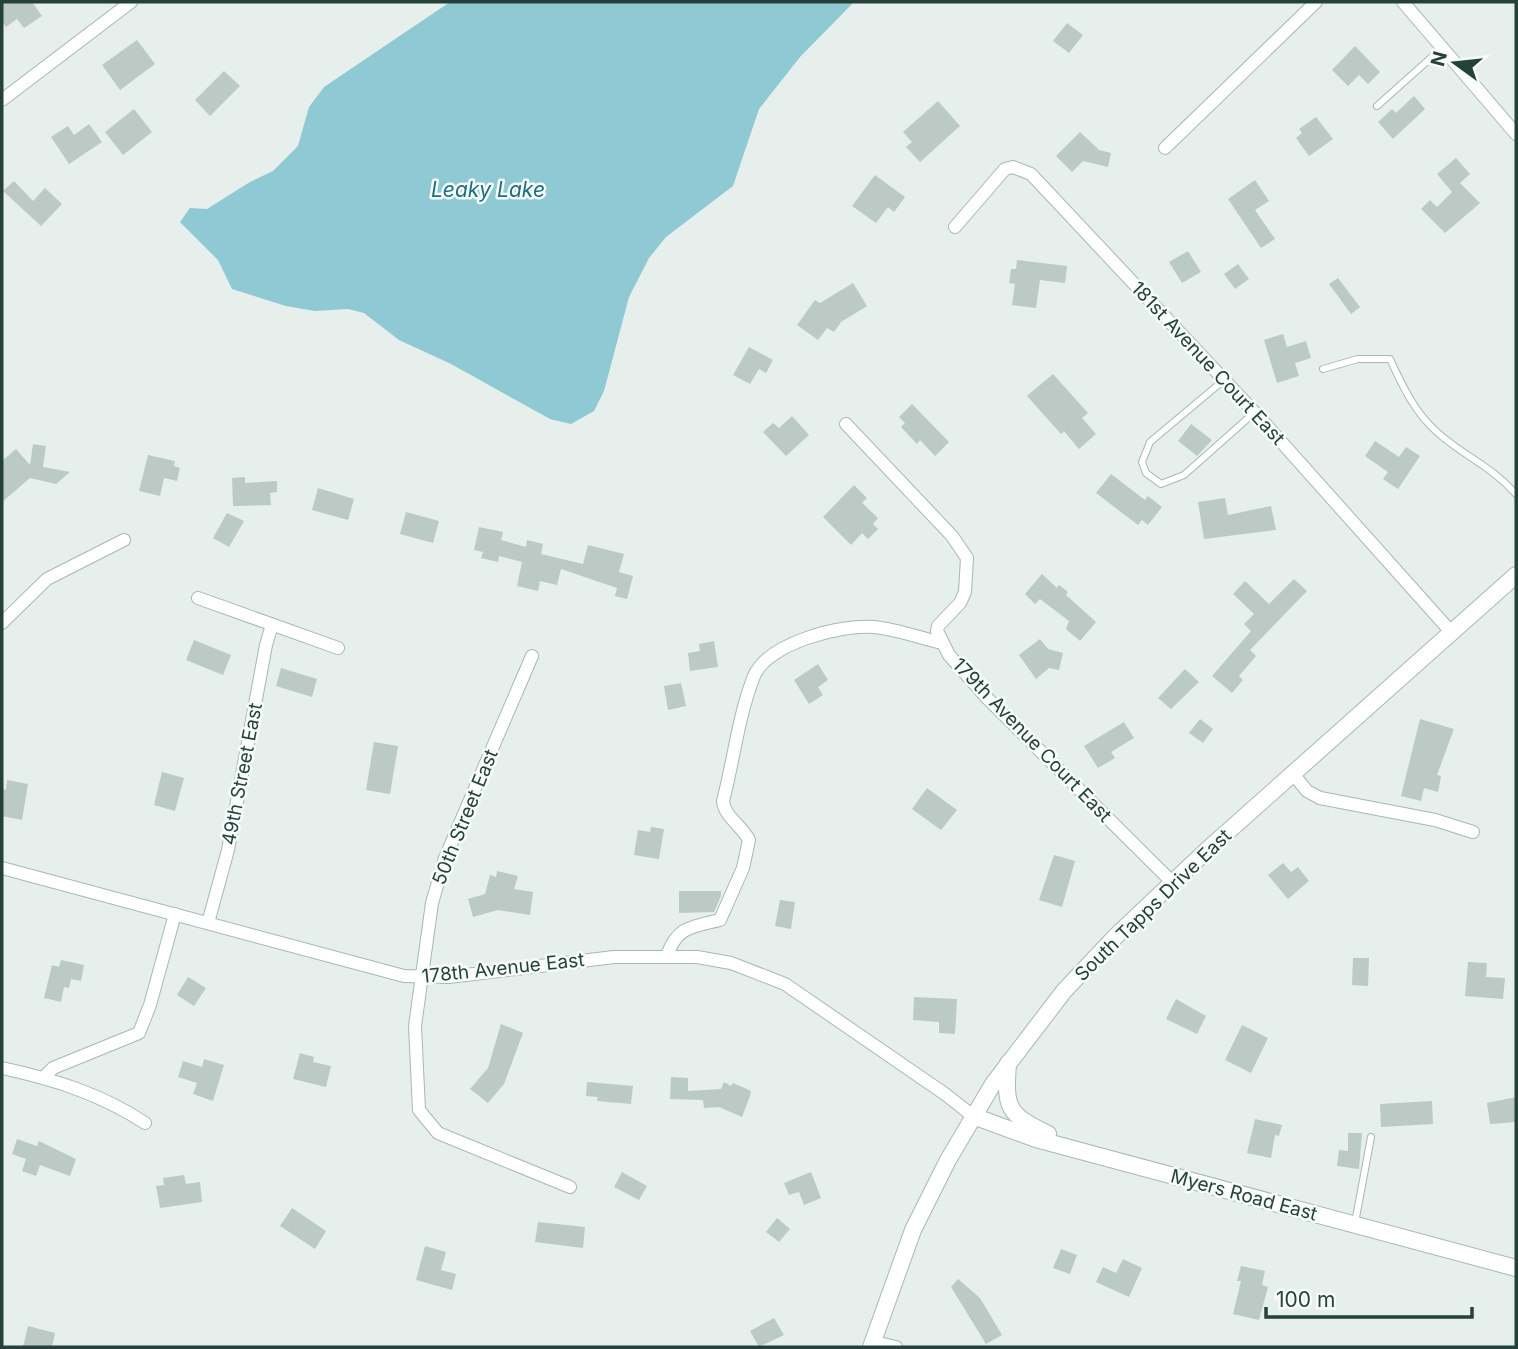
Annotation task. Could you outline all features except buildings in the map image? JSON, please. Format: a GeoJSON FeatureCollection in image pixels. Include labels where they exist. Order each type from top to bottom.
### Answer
{"type":"FeatureCollection","features":[{"type":"Feature","properties":{"kind":"street"},"geometry":{"type":"LineString","coordinates":[[2,100],[131,2]]}},
{"type":"Feature","properties":{"kind":"street"},"geometry":{"type":"LineString","coordinates":[[1165,148],[1316,2]]}},
{"type":"Feature","properties":{"kind":"street"},"geometry":{"type":"LineString","coordinates":[[1403,2],[1516,134]]}},
{"type":"Feature","properties":{"kind":"street","name":"181st Avenue Court East"},"geometry":{"type":"LineString","coordinates":[[955,227],[1005,170],[1013,167],[1031,174],[1255,412],[1452,633]]}},
{"type":"Feature","properties":{"kind":"street","name":"179th Avenue Court East"},"geometry":{"type":"LineString","coordinates":[[846,424],[952,536],[967,558],[965,592],[960,603],[938,626],[937,631],[942,643],[988,699],[1173,883]]}},
{"type":"Feature","properties":{"kind":"street"},"geometry":{"type":"LineString","coordinates":[[2,623],[39,585],[124,540]]}},
{"type":"Feature","properties":{"kind":"street","name":"South Tapps Drive East"},"geometry":{"type":"LineString","coordinates":[[872,1344],[913,1230],[972,1116],[1008,1063],[1090,962],[1173,883],[1516,575]]}},
{"type":"Feature","properties":{"kind":"street"},"geometry":{"type":"LineString","coordinates":[[198,598],[338,648]]}},
{"type":"Feature","properties":{"kind":"street","name":"49th Street East"},"geometry":{"type":"LineString","coordinates":[[208,923],[228,850],[272,625]]}},
{"type":"Feature","properties":{"kind":"street"},"geometry":{"type":"LineString","coordinates":[[667,956],[673,940],[683,930],[720,920],[730,903],[743,867],[749,839],[740,825],[724,811],[723,801],[740,718],[762,664],[787,647],[838,629],[874,627],[942,643]]}},
{"type":"Feature","properties":{"kind":"street","name":"50th Street East"},"geometry":{"type":"LineString","coordinates":[[532,656],[445,858],[432,903],[415,1026],[419,1110],[438,1133],[569,1186]]}},
{"type":"Feature","properties":{"kind":"street"},"geometry":{"type":"LineString","coordinates":[[1294,775],[1307,791],[1320,798],[1435,820],[1473,832]]}},
{"type":"Feature","properties":{"kind":"street","name":"178th Avenue East"},"geometry":{"type":"LineString","coordinates":[[2,868],[381,970],[423,978],[500,972],[614,957],[667,956],[731,963],[785,984],[945,1094],[972,1116]]}},
{"type":"Feature","properties":{"kind":"street"},"geometry":{"type":"LineString","coordinates":[[44,1077],[53,1068],[132,1036],[144,1027],[175,914]]}},
{"type":"Feature","properties":{"kind":"street"},"geometry":{"type":"LineString","coordinates":[[1008,1063],[1006,1098],[1016,1116],[1074,1150]]}},
{"type":"Feature","properties":{"kind":"street"},"geometry":{"type":"LineString","coordinates":[[2,1068],[44,1077],[112,1101],[145,1123]]}},
{"type":"Feature","properties":{"kind":"street","name":"Myers Road East"},"geometry":{"type":"LineString","coordinates":[[972,1116],[1074,1150],[1516,1268]]}},
{"type":"Feature","properties":{"kind":"street"},"geometry":{"type":"LineString","coordinates":[[872,1344],[896,1347]]}},
{"type":"Feature","properties":{"kind":"lane"},"geometry":{"type":"LineString","coordinates":[[1377,106],[1442,48]]}},
{"type":"Feature","properties":{"kind":"lane"},"geometry":{"type":"LineString","coordinates":[[1324,369],[1358,359],[1390,359],[1408,399],[1438,433],[1498,474],[1516,495]]}},
{"type":"Feature","properties":{"kind":"lane"},"geometry":{"type":"LineString","coordinates":[[1224,380],[1150,442],[1142,461],[1151,479],[1161,484],[1184,475],[1255,412]]}},
{"type":"Feature","properties":{"kind":"lane"},"geometry":{"type":"LineString","coordinates":[[1355,1225],[1370,1137]]}},
{"type":"Feature","properties":{"kind":"water","name":"Leaky Lake"},"geometry":{"type":"Polygon","coordinates":[[[450,2],[854,2],[800,57],[759,109],[733,186],[666,237],[649,258],[629,297],[604,391],[594,411],[571,424],[550,419],[451,364],[399,340],[364,313],[348,309],[315,311],[286,306],[232,289],[218,260],[180,222],[190,208],[207,209],[273,171],[298,146],[309,107],[324,87],[450,2]]]}}]}
